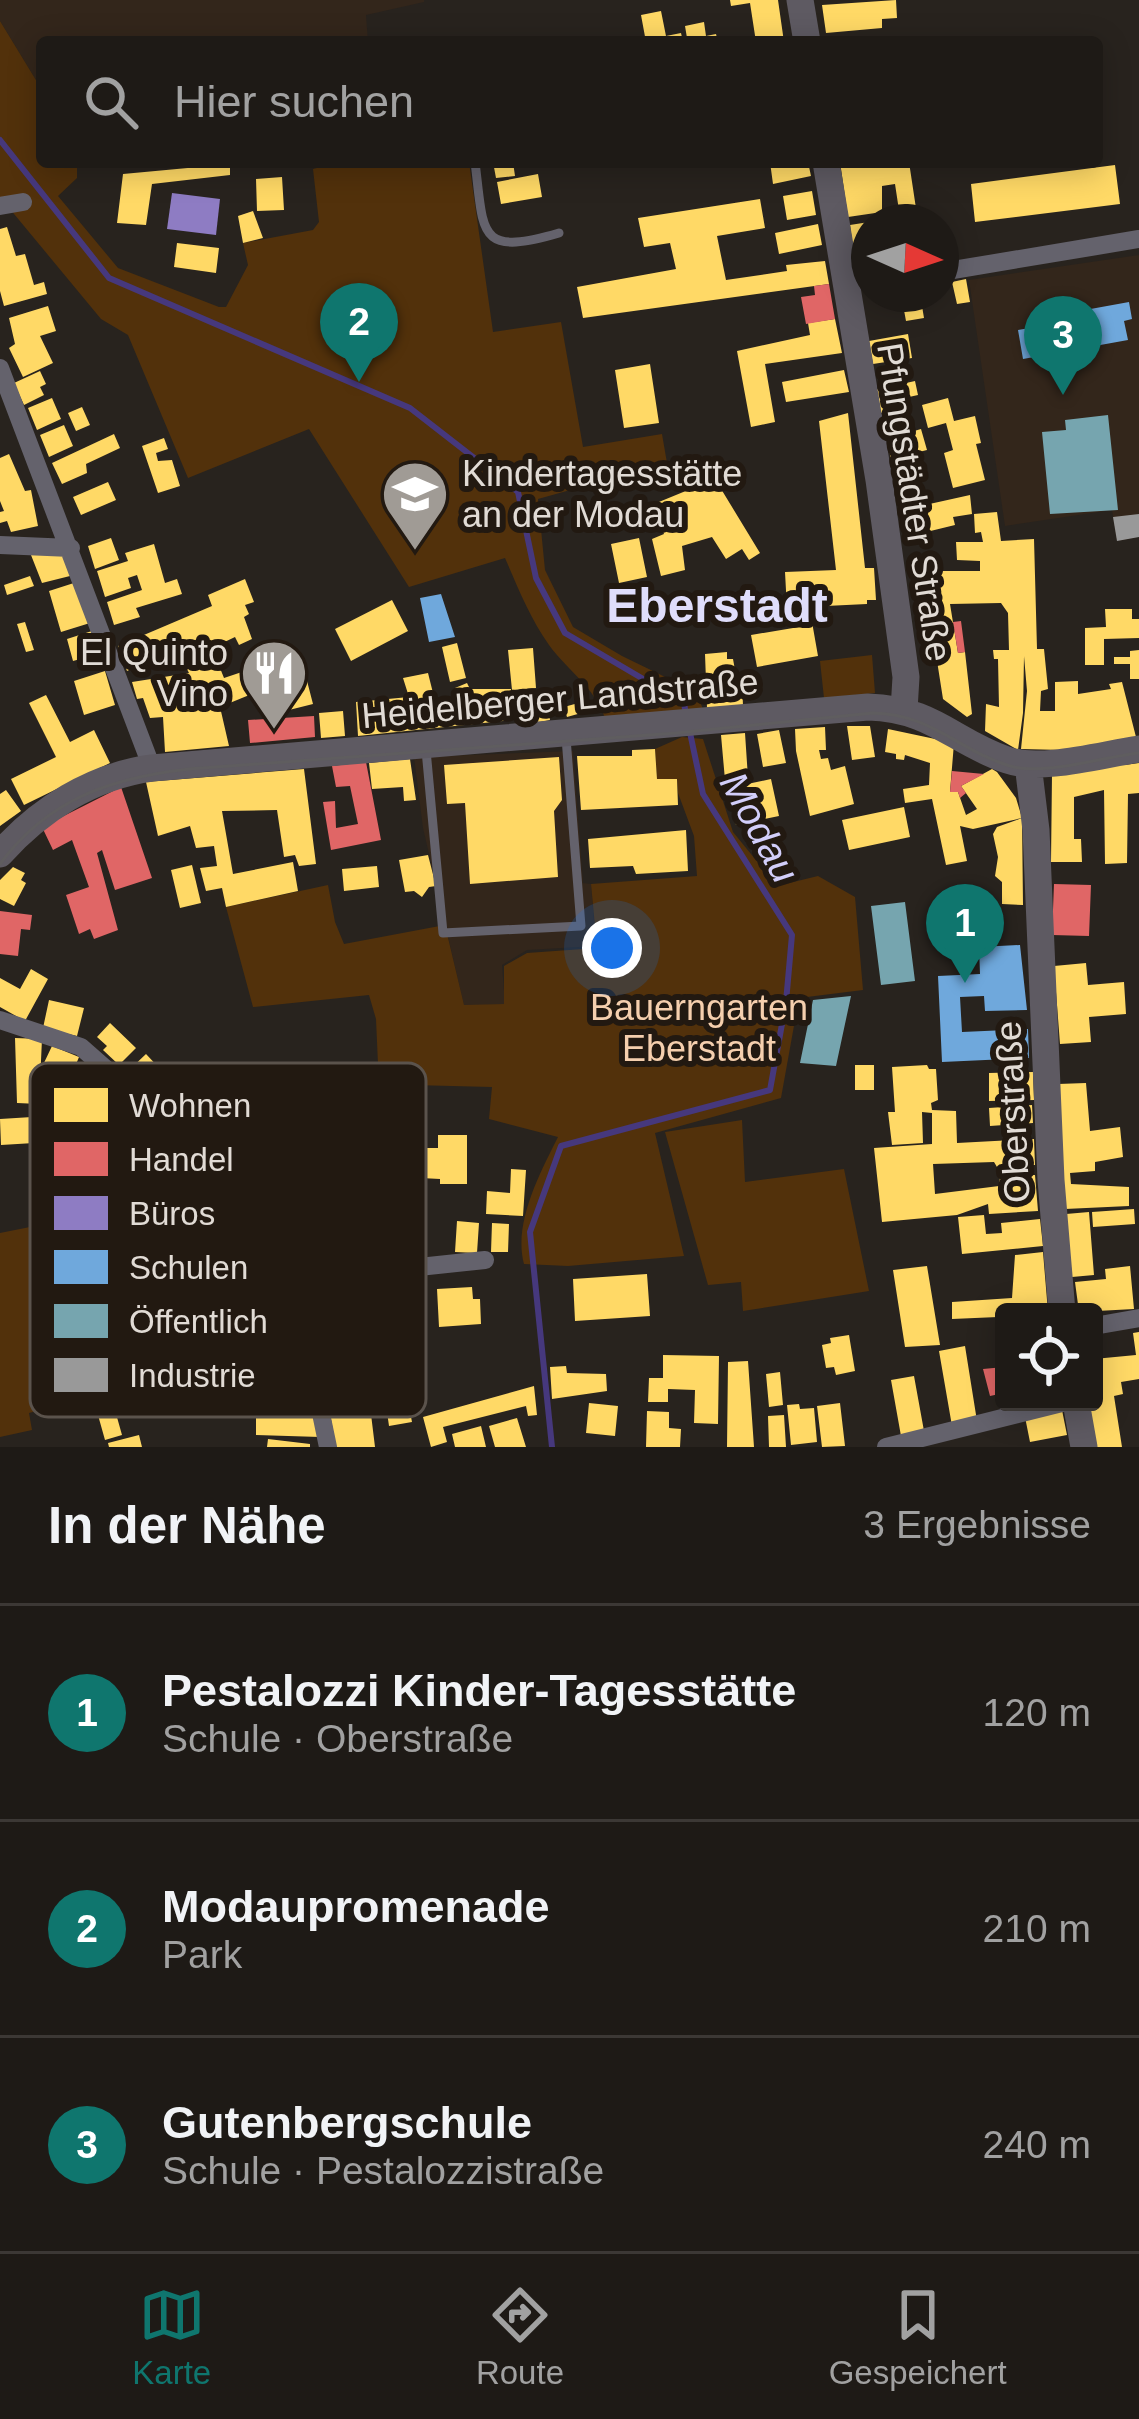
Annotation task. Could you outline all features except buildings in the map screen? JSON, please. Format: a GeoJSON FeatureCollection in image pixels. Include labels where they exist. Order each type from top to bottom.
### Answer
{"type":"FeatureCollection","features":[{"type":"Feature","properties":{"kind":"street"},"geometry":{"type":"LineString","coordinates":[[800,0],[805,36]]}},
{"type":"Feature","properties":{"kind":"street","name":"Pfungstädter Straße"},"geometry":{"type":"LineString","coordinates":[[828,168],[851,258]]}},
{"type":"Feature","properties":{"kind":"street"},"geometry":{"type":"LineString","coordinates":[[0,206],[22,202]]}},
{"type":"Feature","properties":{"kind":"street"},"geometry":{"type":"LineString","coordinates":[[959,269],[1139,239]]}},
{"type":"Feature","properties":{"kind":"street","name":"Pfungstädter Straße"},"geometry":{"type":"LineString","coordinates":[[861,312],[906,677],[904,710]]}},
{"type":"Feature","properties":{"kind":"street"},"geometry":{"type":"LineString","coordinates":[[0,368],[152,768]]}},
{"type":"Feature","properties":{"kind":"street"},"geometry":{"type":"LineString","coordinates":[[0,545],[71,548]]}},
{"type":"Feature","properties":{"kind":"street","name":"Heidelberger Landstraße"},"geometry":{"type":"LineString","coordinates":[[0,854],[43,811],[132,770],[152,768],[868,707],[928,717],[1007,760],[1028,764]]}},
{"type":"Feature","properties":{"kind":"street"},"geometry":{"type":"LineString","coordinates":[[1028,764],[1139,748]]}},
{"type":"Feature","properties":{"kind":"street","name":"Oberstraße"},"geometry":{"type":"LineString","coordinates":[[1028,764],[1036,830],[1051,1180],[1061,1303]]}},
{"type":"Feature","properties":{"kind":"street"},"geometry":{"type":"LineString","coordinates":[[0,1020],[81,1047],[99,1063]]}},
{"type":"Feature","properties":{"kind":"street"},"geometry":{"type":"LineString","coordinates":[[426,1266],[485,1260]]}},
{"type":"Feature","properties":{"kind":"street"},"geometry":{"type":"LineString","coordinates":[[1103,1324],[1139,1318]]}},
{"type":"Feature","properties":{"kind":"street"},"geometry":{"type":"LineString","coordinates":[[886,1447],[1030,1411]]}},
{"type":"Feature","properties":{"kind":"street"},"geometry":{"type":"LineString","coordinates":[[1078,1411],[1084,1447]]}},
{"type":"Feature","properties":{"kind":"street"},"geometry":{"type":"LineString","coordinates":[[322,1417],[328,1447]]}},
{"type":"Feature","properties":{"kind":"lane"},"geometry":{"type":"LineString","coordinates":[[476,168],[484,225],[491,238],[506,244],[559,233]]}},
{"type":"Feature","properties":{"kind":"lane"},"geometry":{"type":"LineString","coordinates":[[425,745],[442,933],[581,926],[565,734]]}},
{"type":"Feature","properties":{"kind":"shaded area"},"geometry":{"type":"Polygon","coordinates":[[[0,0],[424,0],[366,15],[368,36],[36,36],[36,80],[0,21],[0,0]]]}},
{"type":"Feature","properties":{"kind":"shaded area"},"geometry":{"type":"Polygon","coordinates":[[[1139,255],[1139,537],[1117,541],[1112,510],[1005,526],[969,280],[1139,255]]]}},
{"type":"Feature","properties":{"kind":"shaded area"},"geometry":{"type":"Polygon","coordinates":[[[573,751],[583,883],[591,884],[596,946],[527,950],[502,965],[505,1004],[464,1006],[423,828],[414,757],[573,751]]]}},
{"type":"Feature","properties":{"kind":"green space"},"geometry":{"type":"Polygon","coordinates":[[[0,21],[36,80],[36,168],[77,168],[77,178],[58,196],[118,268],[219,307],[226,307],[248,265],[243,243],[313,230],[319,222],[313,169],[470,168],[493,332],[561,322],[583,447],[662,434],[667,463],[538,499],[545,570],[573,627],[696,692],[703,709],[606,722],[590,691],[542,635],[505,558],[409,587],[309,429],[188,478],[128,335],[101,319],[0,197],[0,21]]]}},
{"type":"Feature","properties":{"kind":"green space"},"geometry":{"type":"Polygon","coordinates":[[[872,655],[875,693],[824,698],[820,661],[872,655]]]}},
{"type":"Feature","properties":{"kind":"green space","name":"Bauerngarten Eberstadt"},"geometry":{"type":"Polygon","coordinates":[[[682,737],[703,739],[733,832],[777,886],[818,876],[855,897],[863,990],[799,998],[781,1098],[655,1133],[684,1256],[568,1266],[524,1264],[525,1215],[558,1137],[489,1119],[492,1087],[426,1085],[426,1063],[378,1063],[376,1019],[369,995],[253,1007],[226,907],[328,885],[344,944],[445,925],[464,1005],[504,1004],[504,966],[527,953],[597,948],[591,884],[697,876],[694,836],[677,779],[657,779],[655,749],[682,737]]]}},
{"type":"Feature","properties":{"kind":"green space"},"geometry":{"type":"Polygon","coordinates":[[[742,1120],[745,1182],[844,1169],[869,1291],[743,1311],[741,1282],[708,1285],[665,1132],[742,1120]]]}},
{"type":"Feature","properties":{"kind":"green space"},"geometry":{"type":"Polygon","coordinates":[[[30,1227],[32,1430],[0,1437],[0,1233],[30,1227]]]}},
{"type":"Feature","properties":{"kind":"waterway","name":"Modau"},"geometry":{"type":"LineString","coordinates":[[0,140],[109,278],[410,408],[518,492],[536,578],[565,633],[684,703],[686,715]]}},
{"type":"Feature","properties":{"kind":"waterway","name":"Modau"},"geometry":{"type":"LineString","coordinates":[[552,1447],[530,1232],[561,1146],[770,1090],[792,935],[703,794],[689,728]]}},
{"type":"Feature","properties":{"kind":"tram line"},"geometry":{"type":"LineString","coordinates":[[0,864],[39,823],[83,796],[133,778],[189,769],[676,733],[873,713],[929,726],[1010,766],[1056,767],[1139,753]]}},
{"type":"Feature","properties":{"kind":"place","name":"Modaupromenade"},"geometry":{"type":"Point","coordinates":[359,382]}},
{"type":"Feature","properties":{"kind":"place","name":"Gutenbergschule"},"geometry":{"type":"Point","coordinates":[1063,395]}},
{"type":"Feature","properties":{"kind":"place","name":"Kindertagesstätte an der Modau"},"geometry":{"type":"Point","coordinates":[415,553]}},
{"type":"Feature","properties":{"kind":"place","name":"El Quinto Vino"},"geometry":{"type":"Point","coordinates":[274,732]}},
{"type":"Feature","properties":{"kind":"place","name":"Pestalozzi Kinder-Tagesstätte"},"geometry":{"type":"Point","coordinates":[965,983]}},
{"type":"Feature","properties":{"kind":"district","name":"Eberstadt"},"geometry":{"type":"Point","coordinates":[717,605]}}]}
